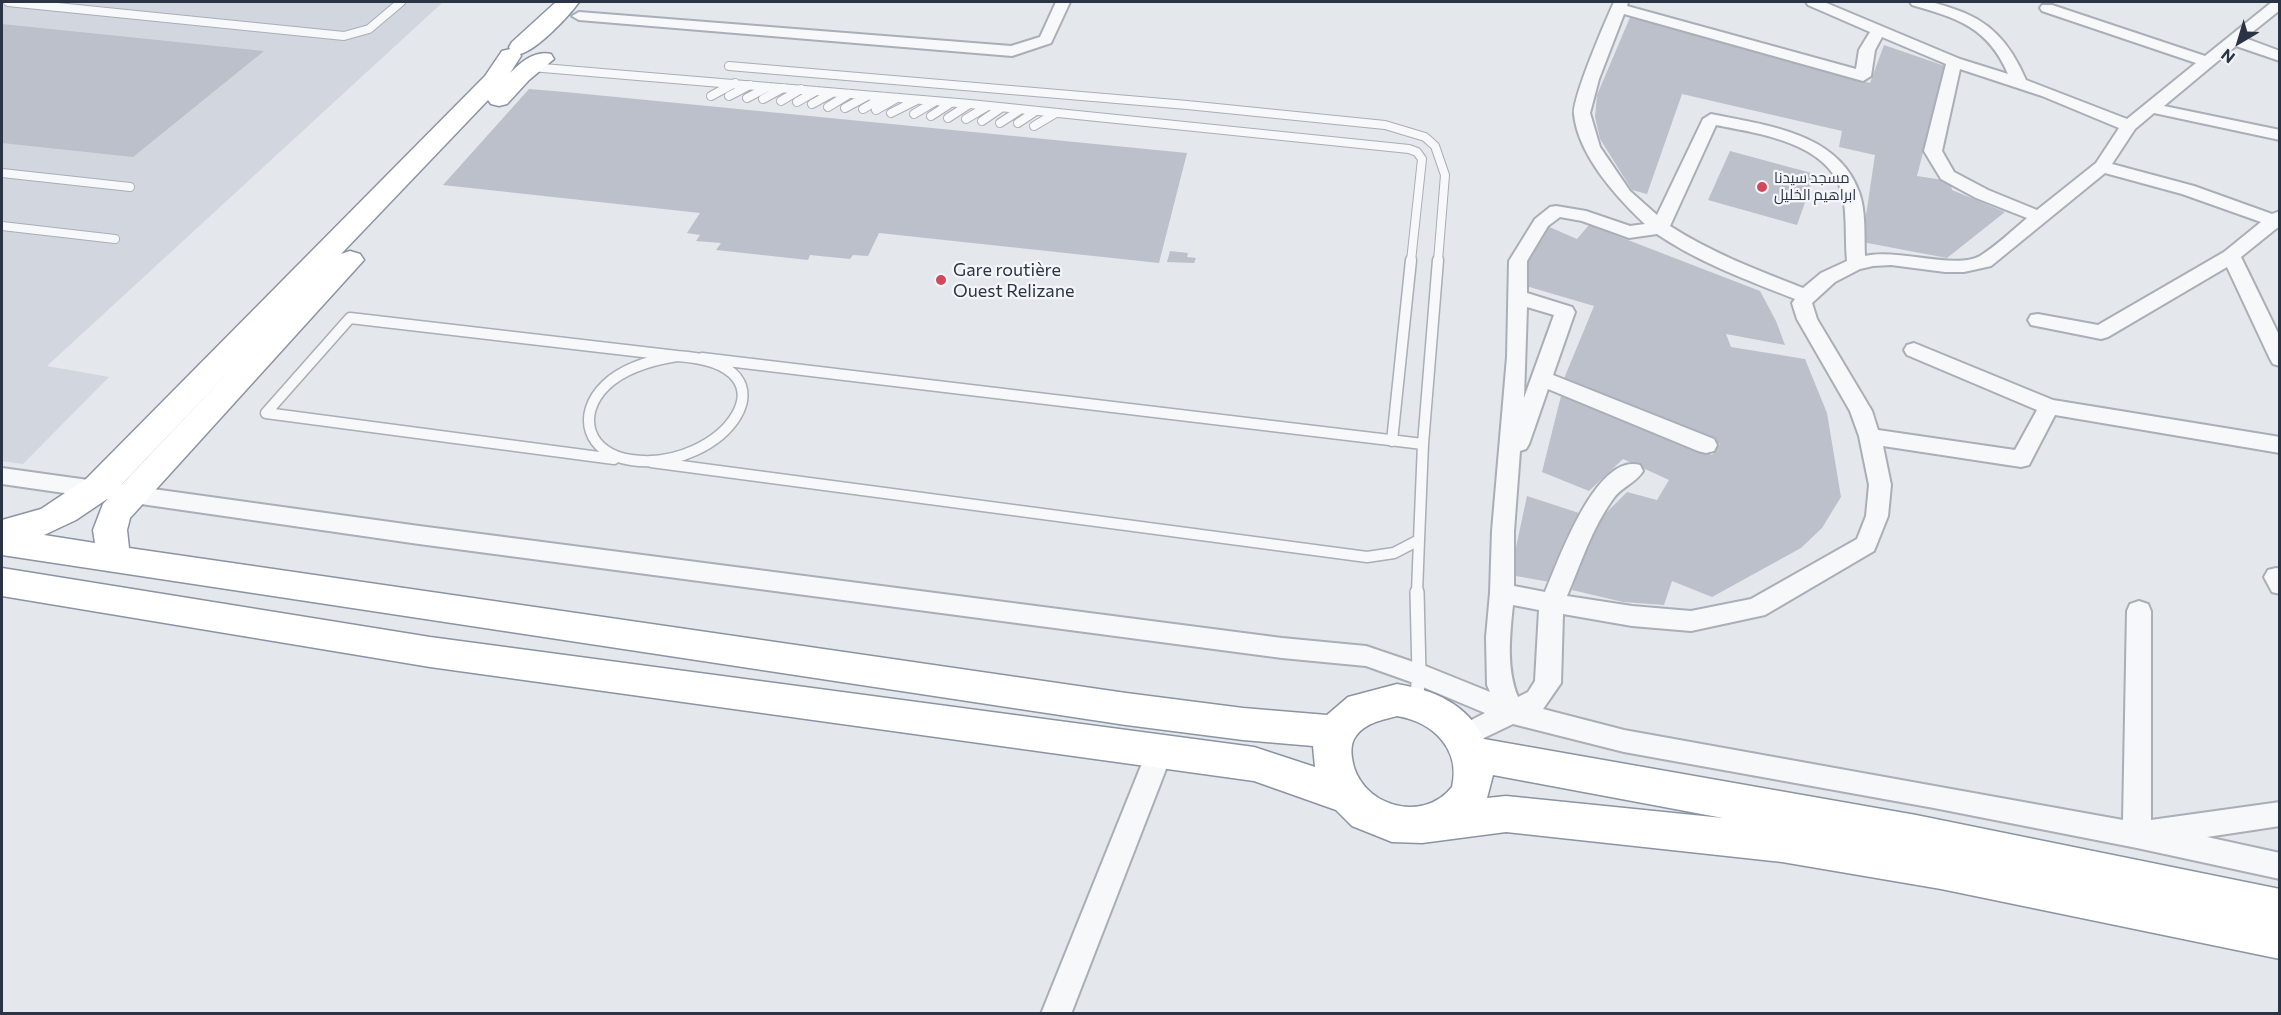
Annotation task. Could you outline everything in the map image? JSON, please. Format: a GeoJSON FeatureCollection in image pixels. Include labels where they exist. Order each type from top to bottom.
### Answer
{"type":"FeatureCollection","features":[{"type":"Feature","properties":{"kind":"highway"},"geometry":{"type":"LineString","coordinates":[[2,534],[41,524],[81,502],[98,488],[485,89],[531,56],[580,6]]}},
{"type":"Feature","properties":{"kind":"highway"},"geometry":{"type":"LineString","coordinates":[[114,558],[110,530],[115,513],[511,86],[531,56],[580,6]]}},
{"type":"Feature","properties":{"kind":"highway"},"geometry":{"type":"LineString","coordinates":[[2,542],[1126,709],[1242,724],[1336,732]]}},
{"type":"Feature","properties":{"kind":"highway"},"geometry":{"type":"LineString","coordinates":[[2,582],[430,652],[1254,764],[1347,796]]}},
{"type":"Feature","properties":{"kind":"highway"},"geometry":{"type":"LineString","coordinates":[[1437,822],[1456,811],[1469,795],[1475,775],[1468,745],[1451,722],[1435,711],[1418,689],[1397,700],[1378,702],[1360,708],[1346,718],[1336,732],[1332,747],[1332,764],[1337,780],[1347,796],[1366,812],[1389,822],[1413,826],[1506,814],[1782,843],[1941,870],[2280,938]]}},
{"type":"Feature","properties":{"kind":"highway"},"geometry":{"type":"LineString","coordinates":[[1468,745],[1557,771],[1916,834],[2280,909]]}},
{"type":"Feature","properties":{"kind":"street"},"geometry":{"type":"LineString","coordinates":[[580,6],[1012,51],[1046,40],[1063,2]]}},
{"type":"Feature","properties":{"kind":"street"},"geometry":{"type":"LineString","coordinates":[[1813,2],[1954,62],[2019,82],[2129,126]]}},
{"type":"Feature","properties":{"kind":"street"},"geometry":{"type":"LineString","coordinates":[[1917,2],[1971,18]]}},
{"type":"Feature","properties":{"kind":"street"},"geometry":{"type":"LineString","coordinates":[[1942,2],[1971,18],[1995,37],[2010,57],[2019,82]]}},
{"type":"Feature","properties":{"kind":"street"},"geometry":{"type":"LineString","coordinates":[[1502,593],[1632,616],[1691,621],[1756,608],[1866,545],[1877,516],[1880,485],[1870,436],[1861,411],[1807,319],[1802,303],[1805,296],[1825,279],[1856,262],[1877,258],[1895,258],[1950,266],[1970,266],[1984,262],[2102,167],[2129,126],[2235,40],[2275,3]]}},
{"type":"Feature","properties":{"kind":"street"},"geometry":{"type":"LineString","coordinates":[[1805,296],[1726,265],[1689,247],[1660,228],[1624,195],[1593,147],[1582,113],[1591,79],[1620,5],[1863,76],[1866,50],[1878,30]]}},
{"type":"Feature","properties":{"kind":"street"},"geometry":{"type":"LineString","coordinates":[[2047,8],[2208,62]]}},
{"type":"Feature","properties":{"kind":"street"},"geometry":{"type":"LineString","coordinates":[[2235,40],[2280,56]]}},
{"type":"Feature","properties":{"kind":"street"},"geometry":{"type":"LineString","coordinates":[[1954,62],[1933,151],[1947,175],[1982,194],[2039,216]]}},
{"type":"Feature","properties":{"kind":"street"},"geometry":{"type":"LineString","coordinates":[[2152,108],[2280,135]]}},
{"type":"Feature","properties":{"kind":"street"},"geometry":{"type":"LineString","coordinates":[[1660,228],[1711,119],[1777,134],[1816,149],[1833,162],[1844,176],[1851,193],[1856,262]]}},
{"type":"Feature","properties":{"kind":"street"},"geometry":{"type":"LineString","coordinates":[[2102,167],[2188,190],[2277,220]]}},
{"type":"Feature","properties":{"kind":"street"},"geometry":{"type":"LineString","coordinates":[[1511,712],[1500,685],[1498,637],[1502,593],[1503,531],[1517,357],[1518,261],[1541,223],[1556,211],[1586,216],[1629,232],[1660,228]]}},
{"type":"Feature","properties":{"kind":"street"},"geometry":{"type":"LineString","coordinates":[[2038,320],[2102,332],[2231,256],[2277,220]]}},
{"type":"Feature","properties":{"kind":"street"},"geometry":{"type":"LineString","coordinates":[[2231,256],[2280,359]]}},
{"type":"Feature","properties":{"kind":"street"},"geometry":{"type":"LineString","coordinates":[[1507,474],[1565,312],[1518,297]]}},
{"type":"Feature","properties":{"kind":"street"},"geometry":{"type":"LineString","coordinates":[[1914,350],[2049,407],[2280,445]]}},
{"type":"Feature","properties":{"kind":"street"},"geometry":{"type":"LineString","coordinates":[[1541,378],[1706,445]]}},
{"type":"Feature","properties":{"kind":"street"},"geometry":{"type":"LineString","coordinates":[[1870,436],[2021,459],[2049,407]]}},
{"type":"Feature","properties":{"kind":"street"},"geometry":{"type":"LineString","coordinates":[[1468,745],[1511,712],[1537,700],[1548,683],[1552,603],[1590,514],[1610,486],[1632,471]]}},
{"type":"Feature","properties":{"kind":"street"},"geometry":{"type":"LineString","coordinates":[[2,476],[430,536],[1270,647],[1366,656],[1418,689],[1624,741],[1934,796],[2137,835],[2280,866]]}},
{"type":"Feature","properties":{"kind":"street"},"geometry":{"type":"LineString","coordinates":[[2137,835],[2139,611]]}},
{"type":"Feature","properties":{"kind":"street"},"geometry":{"type":"LineString","coordinates":[[1056,1014],[1160,751]]}},
{"type":"Feature","properties":{"kind":"street"},"geometry":{"type":"LineString","coordinates":[[2137,835],[2280,814]]}},
{"type":"Feature","properties":{"kind":"lane"},"geometry":{"type":"LineString","coordinates":[[8,2],[344,36],[359,35],[370,29],[401,2]]}},
{"type":"Feature","properties":{"kind":"lane"},"geometry":{"type":"LineString","coordinates":[[531,56],[751,85],[1056,113],[1409,149],[1417,152],[1422,159],[1392,441]]}},
{"type":"Feature","properties":{"kind":"lane"},"geometry":{"type":"LineString","coordinates":[[729,66],[1186,105],[1385,125],[1425,137],[1435,146],[1445,175],[1423,444],[1416,607],[1418,689]]}},
{"type":"Feature","properties":{"kind":"lane"},"geometry":{"type":"LineString","coordinates":[[711,96],[735,83]]}},
{"type":"Feature","properties":{"kind":"lane"},"geometry":{"type":"LineString","coordinates":[[729,96],[751,85]]}},
{"type":"Feature","properties":{"kind":"lane"},"geometry":{"type":"LineString","coordinates":[[747,98],[768,86]]}},
{"type":"Feature","properties":{"kind":"lane"},"geometry":{"type":"LineString","coordinates":[[763,99],[783,88]]}},
{"type":"Feature","properties":{"kind":"lane"},"geometry":{"type":"LineString","coordinates":[[781,100],[801,89]]}},
{"type":"Feature","properties":{"kind":"lane"},"geometry":{"type":"LineString","coordinates":[[797,102],[816,91]]}},
{"type":"Feature","properties":{"kind":"lane"},"geometry":{"type":"LineString","coordinates":[[812,104],[832,93]]}},
{"type":"Feature","properties":{"kind":"lane"},"geometry":{"type":"LineString","coordinates":[[828,107],[849,94]]}},
{"type":"Feature","properties":{"kind":"lane"},"geometry":{"type":"LineString","coordinates":[[844,108],[867,96]]}},
{"type":"Feature","properties":{"kind":"lane"},"geometry":{"type":"LineString","coordinates":[[863,108],[884,97]]}},
{"type":"Feature","properties":{"kind":"lane"},"geometry":{"type":"LineString","coordinates":[[876,110],[897,98]]}},
{"type":"Feature","properties":{"kind":"lane"},"geometry":{"type":"LineString","coordinates":[[891,114],[917,100]]}},
{"type":"Feature","properties":{"kind":"lane"},"geometry":{"type":"LineString","coordinates":[[914,114],[935,102]]}},
{"type":"Feature","properties":{"kind":"lane"},"geometry":{"type":"LineString","coordinates":[[931,116],[951,103]]}},
{"type":"Feature","properties":{"kind":"lane"},"geometry":{"type":"LineString","coordinates":[[948,118],[968,105]]}},
{"type":"Feature","properties":{"kind":"lane"},"geometry":{"type":"LineString","coordinates":[[966,119],[986,107]]}},
{"type":"Feature","properties":{"kind":"lane"},"geometry":{"type":"LineString","coordinates":[[982,121],[1001,108]]}},
{"type":"Feature","properties":{"kind":"lane"},"geometry":{"type":"LineString","coordinates":[[1000,123],[1020,110]]}},
{"type":"Feature","properties":{"kind":"lane"},"geometry":{"type":"LineString","coordinates":[[1018,123],[1036,111]]}},
{"type":"Feature","properties":{"kind":"lane"},"geometry":{"type":"LineString","coordinates":[[1034,126],[1056,113]]}},
{"type":"Feature","properties":{"kind":"lane"},"geometry":{"type":"LineString","coordinates":[[2,172],[130,187]]}},
{"type":"Feature","properties":{"kind":"lane"},"geometry":{"type":"LineString","coordinates":[[2,226],[115,239]]}},
{"type":"Feature","properties":{"kind":"lane"},"geometry":{"type":"LineString","coordinates":[[1419,540],[1394,553],[1367,557],[651,462],[266,414],[350,318],[1423,444]]}},
{"type":"Feature","properties":{"kind":"lane"},"geometry":{"type":"LineString","coordinates":[[626,460],[605,452],[591,438],[587,420],[593,402],[606,385],[627,370],[651,361],[677,356]]}},
{"type":"Feature","properties":{"kind":"lane"},"geometry":{"type":"LineString","coordinates":[[651,462],[679,458],[705,447],[725,432],[739,413],[743,395],[737,378],[723,366],[702,358]]}},
{"type":"Feature","properties":{"kind":"shaded area"},"geometry":{"type":"Polygon","coordinates":[[[2,2],[443,2],[47,366],[109,377],[23,464],[2,461],[2,2]]]}},
{"type":"Feature","properties":{"kind":"building"},"geometry":{"type":"Polygon","coordinates":[[[1631,15],[1870,83],[1884,45],[1945,66],[1917,176],[1950,181],[1952,190],[2005,212],[1947,258],[1862,242],[1875,155],[1839,147],[1842,131],[1682,94],[1647,194],[1632,190],[1600,139],[1595,117],[1597,95],[1631,15]]]}},
{"type":"Feature","properties":{"kind":"building"},"geometry":{"type":"Polygon","coordinates":[[[2,24],[264,51],[133,157],[2,143],[2,24]]]}},
{"type":"Feature","properties":{"kind":"building"},"geometry":{"type":"Polygon","coordinates":[[[529,89],[1187,153],[1159,263],[879,233],[868,256],[853,255],[850,259],[810,255],[808,260],[716,250],[721,243],[696,241],[700,235],[687,233],[700,213],[443,185],[529,89]]]}},
{"type":"Feature","properties":{"kind":"building","name":"مسجد سيدنا ابراهيم الخليل"},"geometry":{"type":"Polygon","coordinates":[[[1730,151],[1815,174],[1797,225],[1708,200],[1730,151]]]}},
{"type":"Feature","properties":{"kind":"building"},"geometry":{"type":"Polygon","coordinates":[[[1589,225],[1760,291],[1776,321],[1785,345],[1726,334],[1731,347],[1805,359],[1827,413],[1841,497],[1822,528],[1801,548],[1712,597],[1672,581],[1664,605],[1623,602],[1572,590],[1592,527],[1627,492],[1657,500],[1669,480],[1623,459],[1589,491],[1542,472],[1561,396],[1712,455],[1720,444],[1563,381],[1594,306],[1526,286],[1526,262],[1547,226],[1577,239],[1589,225]]]}},
{"type":"Feature","properties":{"kind":"building"},"geometry":{"type":"Polygon","coordinates":[[[1170,251],[1188,253],[1187,257],[1196,258],[1194,263],[1167,262],[1170,251]]]}},
{"type":"Feature","properties":{"kind":"building"},"geometry":{"type":"Polygon","coordinates":[[[1527,496],[1582,514],[1550,582],[1510,575],[1527,496]]]}},
{"type":"Feature","properties":{"kind":"place","name":"مسجد سيدنا ابراهيم الخليل"},"geometry":{"type":"Point","coordinates":[1762,187]}},
{"type":"Feature","properties":{"kind":"place","name":"Gare routière Ouest Relizane"},"geometry":{"type":"Point","coordinates":[941,280]}}]}
